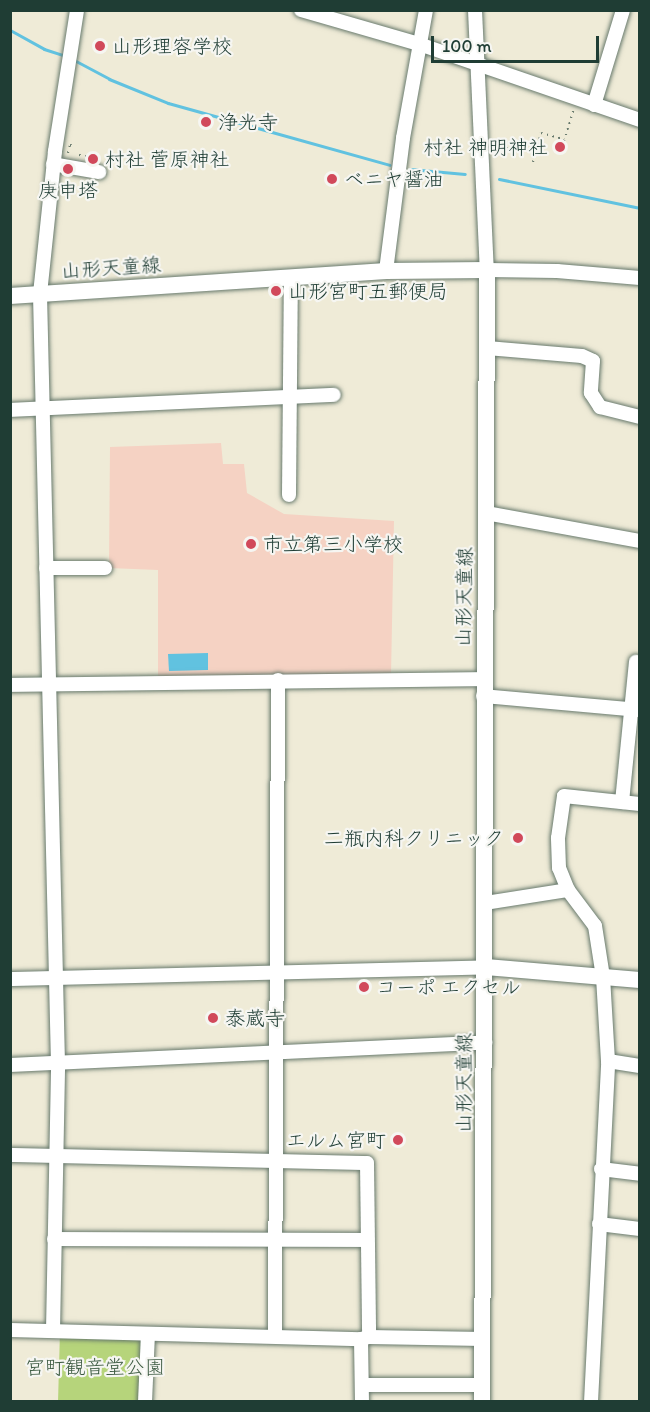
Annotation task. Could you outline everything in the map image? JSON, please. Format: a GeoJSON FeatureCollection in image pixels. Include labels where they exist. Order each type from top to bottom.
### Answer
{"type":"FeatureCollection","features":[{"type":"Feature","properties":{"kind":"main road","name":"山形天童線"},"geometry":{"type":"LineString","coordinates":[[10,296],[291,277],[487,270],[483,687],[485,1043],[482,1393]]}},
{"type":"Feature","properties":{"kind":"main road"},"geometry":{"type":"LineString","coordinates":[[485,967],[639,980]]}},
{"type":"Feature","properties":{"kind":"street"},"geometry":{"type":"LineString","coordinates":[[53,1331],[58,1064],[40,294],[53,164],[76,10]]}},
{"type":"Feature","properties":{"kind":"street"},"geometry":{"type":"LineString","coordinates":[[386,272],[403,138],[426,10]]}},
{"type":"Feature","properties":{"kind":"street"},"geometry":{"type":"LineString","coordinates":[[475,10],[487,270],[557,271],[639,278]]}},
{"type":"Feature","properties":{"kind":"street"},"geometry":{"type":"LineString","coordinates":[[594,105],[623,10]]}},
{"type":"Feature","properties":{"kind":"street"},"geometry":{"type":"LineString","coordinates":[[306,11],[419,44],[639,120]]}},
{"type":"Feature","properties":{"kind":"street"},"geometry":{"type":"LineString","coordinates":[[53,164],[99,172]]}},
{"type":"Feature","properties":{"kind":"street"},"geometry":{"type":"LineString","coordinates":[[289,495],[291,277]]}},
{"type":"Feature","properties":{"kind":"street"},"geometry":{"type":"LineString","coordinates":[[487,348],[582,356],[593,362],[591,393],[600,407],[639,417]]}},
{"type":"Feature","properties":{"kind":"street"},"geometry":{"type":"LineString","coordinates":[[10,410],[290,395],[334,395]]}},
{"type":"Feature","properties":{"kind":"street"},"geometry":{"type":"LineString","coordinates":[[486,513],[639,541]]}},
{"type":"Feature","properties":{"kind":"street"},"geometry":{"type":"LineString","coordinates":[[46,568],[105,568]]}},
{"type":"Feature","properties":{"kind":"street"},"geometry":{"type":"LineString","coordinates":[[622,802],[635,710],[636,662]]}},
{"type":"Feature","properties":{"kind":"street"},"geometry":{"type":"LineString","coordinates":[[274,1336],[277,1242],[279,680]]}},
{"type":"Feature","properties":{"kind":"street"},"geometry":{"type":"LineString","coordinates":[[10,685],[279,680],[483,687],[635,710]]}},
{"type":"Feature","properties":{"kind":"street"},"geometry":{"type":"LineString","coordinates":[[591,1401],[608,1062],[603,977],[595,926],[568,890],[559,868],[558,838],[564,796],[639,804]]}},
{"type":"Feature","properties":{"kind":"street"},"geometry":{"type":"LineString","coordinates":[[485,903],[568,890]]}},
{"type":"Feature","properties":{"kind":"street"},"geometry":{"type":"LineString","coordinates":[[10,979],[277,970],[485,967]]}},
{"type":"Feature","properties":{"kind":"street"},"geometry":{"type":"LineString","coordinates":[[10,1065],[485,1043]]}},
{"type":"Feature","properties":{"kind":"street"},"geometry":{"type":"LineString","coordinates":[[608,1062],[639,1065]]}},
{"type":"Feature","properties":{"kind":"street"},"geometry":{"type":"LineString","coordinates":[[10,1155],[368,1163],[362,1401]]}},
{"type":"Feature","properties":{"kind":"street"},"geometry":{"type":"LineString","coordinates":[[601,1169],[639,1174]]}},
{"type":"Feature","properties":{"kind":"street"},"geometry":{"type":"LineString","coordinates":[[599,1224],[639,1229]]}},
{"type":"Feature","properties":{"kind":"street"},"geometry":{"type":"LineString","coordinates":[[54,1239],[277,1242],[367,1240]]}},
{"type":"Feature","properties":{"kind":"street"},"geometry":{"type":"LineString","coordinates":[[10,1330],[483,1339]]}},
{"type":"Feature","properties":{"kind":"street"},"geometry":{"type":"LineString","coordinates":[[145,1401],[148,1334]]}},
{"type":"Feature","properties":{"kind":"street"},"geometry":{"type":"LineString","coordinates":[[362,1385],[482,1393]]}},
{"type":"Feature","properties":{"kind":"path"},"geometry":{"type":"LineString","coordinates":[[533,162],[540,133],[564,140],[577,97]]}},
{"type":"Feature","properties":{"kind":"path"},"geometry":{"type":"LineString","coordinates":[[68,153],[70,145],[76,146]]}},
{"type":"Feature","properties":{"kind":"path"},"geometry":{"type":"LineString","coordinates":[[494,147],[536,151]]}},
{"type":"Feature","properties":{"kind":"shaded area","name":"市立第三小学校"},"geometry":{"type":"Polygon","coordinates":[[[221,443],[223,464],[244,464],[247,493],[284,514],[394,521],[391,675],[158,678],[158,570],[109,568],[110,447],[221,443]]]}},
{"type":"Feature","properties":{"kind":"green space","name":"宮町観音堂公園"},"geometry":{"type":"Polygon","coordinates":[[[60,1331],[148,1334],[145,1401],[58,1402],[60,1331]]]}},
{"type":"Feature","properties":{"kind":"water"},"geometry":{"type":"Polygon","coordinates":[[[208,653],[208,670],[169,671],[168,654],[208,653]]]}},
{"type":"Feature","properties":{"kind":"waterway"},"geometry":{"type":"LineString","coordinates":[[10,30],[44,49],[63,55]]}},
{"type":"Feature","properties":{"kind":"waterway"},"geometry":{"type":"LineString","coordinates":[[74,60],[109,79],[168,103],[390,165]]}},
{"type":"Feature","properties":{"kind":"waterway"},"geometry":{"type":"LineString","coordinates":[[410,169],[465,174]]}},
{"type":"Feature","properties":{"kind":"waterway"},"geometry":{"type":"LineString","coordinates":[[499,179],[640,208]]}},
{"type":"Feature","properties":{"kind":"place","name":"山形理容学校"},"geometry":{"type":"Point","coordinates":[100,46]}},
{"type":"Feature","properties":{"kind":"place","name":"浄光寺"},"geometry":{"type":"Point","coordinates":[206,122]}},
{"type":"Feature","properties":{"kind":"place","name":"村社 神明神社"},"geometry":{"type":"Point","coordinates":[560,147]}},
{"type":"Feature","properties":{"kind":"place","name":"村社 菅原神社"},"geometry":{"type":"Point","coordinates":[93,159]}},
{"type":"Feature","properties":{"kind":"place","name":"庚申塔"},"geometry":{"type":"Point","coordinates":[68,169]}},
{"type":"Feature","properties":{"kind":"place","name":"ベニヤ醤油"},"geometry":{"type":"Point","coordinates":[332,179]}},
{"type":"Feature","properties":{"kind":"place","name":"山形宮町五郵便局"},"geometry":{"type":"Point","coordinates":[276,291]}},
{"type":"Feature","properties":{"kind":"place","name":"市立第三小学校"},"geometry":{"type":"Point","coordinates":[251,544]}},
{"type":"Feature","properties":{"kind":"place","name":"二瓶内科クリニック"},"geometry":{"type":"Point","coordinates":[518,838]}},
{"type":"Feature","properties":{"kind":"place","name":"コーポ エクセル"},"geometry":{"type":"Point","coordinates":[364,987]}},
{"type":"Feature","properties":{"kind":"place","name":"泰蔵寺"},"geometry":{"type":"Point","coordinates":[213,1018]}},
{"type":"Feature","properties":{"kind":"place","name":"エルム宮町"},"geometry":{"type":"Point","coordinates":[398,1140]}}]}
